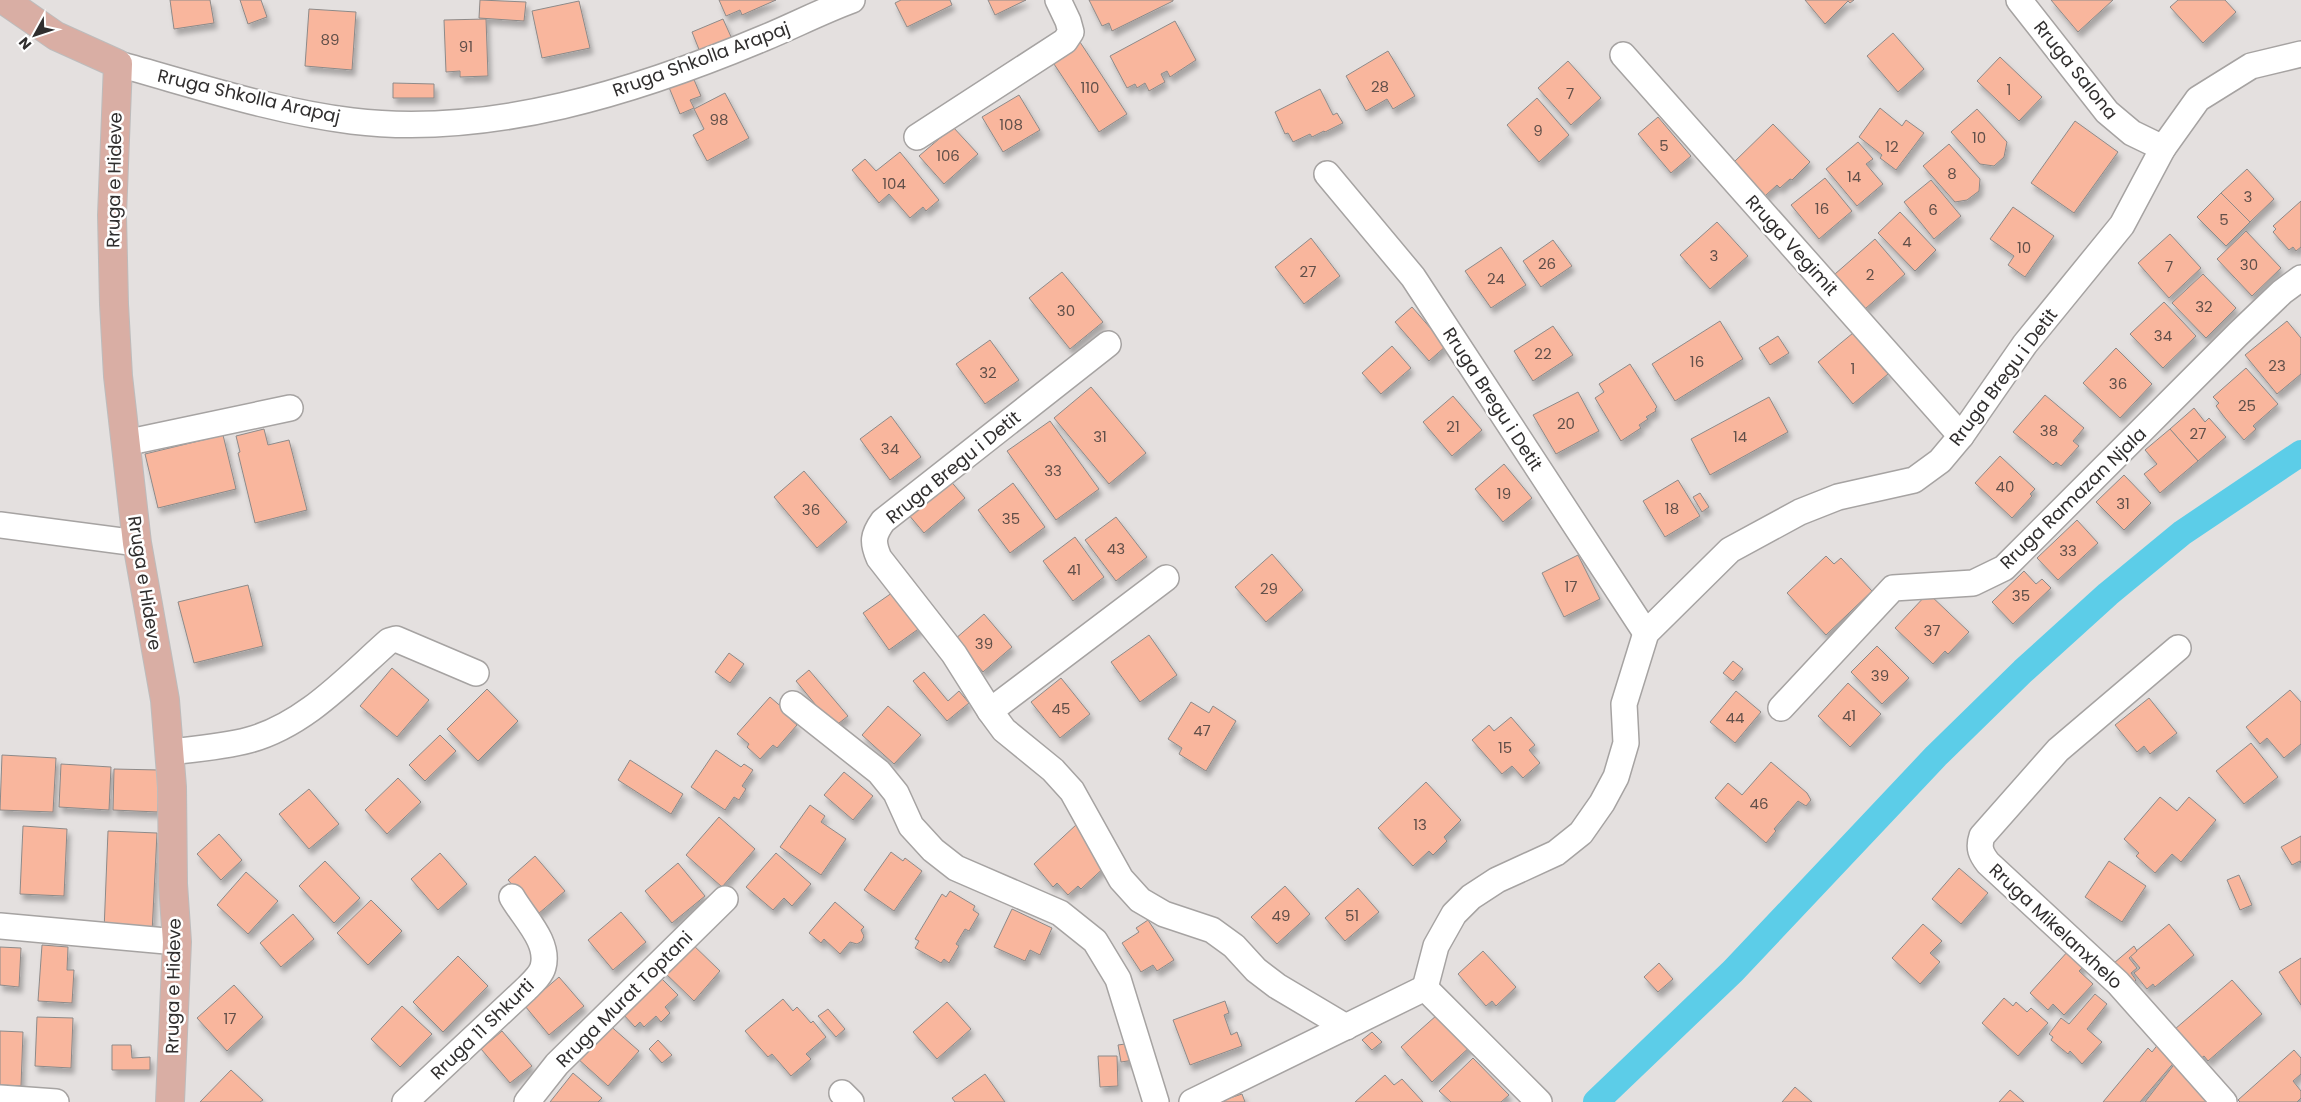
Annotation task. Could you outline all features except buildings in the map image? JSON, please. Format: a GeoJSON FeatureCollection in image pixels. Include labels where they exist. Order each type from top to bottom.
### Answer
{"type":"FeatureCollection","features":[{"type":"Feature","properties":{"kind":"main road","name":"Rruga Shkolla Arapaj"},"geometry":{"type":"LineString","coordinates":[[4,3],[56,36],[118,64]]}},
{"type":"Feature","properties":{"kind":"main road","name":"Rruga e Hideve"},"geometry":{"type":"LineString","coordinates":[[118,64],[112,215],[114,304],[125,443],[137,543],[165,700],[169,752],[177,942],[170,1102]]}},
{"type":"Feature","properties":{"kind":"street","name":"Rruga Shkolla Arapaj"},"geometry":{"type":"LineString","coordinates":[[118,64],[283,108],[353,121],[436,124],[509,116],[601,95],[655,80],[764,38],[852,0]]}},
{"type":"Feature","properties":{"kind":"street"},"geometry":{"type":"LineString","coordinates":[[917,137],[1065,41],[1071,32],[1058,0]]}},
{"type":"Feature","properties":{"kind":"street","name":"Rruga Salona"},"geometry":{"type":"LineString","coordinates":[[2019,0],[2107,112],[2132,134],[2163,148]]}},
{"type":"Feature","properties":{"kind":"street","name":"Rruga Bregu i Detit"},"geometry":{"type":"LineString","coordinates":[[1425,988],[1436,946],[1454,914],[1471,897],[1497,880],[1556,853],[1581,833],[1602,803],[1616,777],[1626,743],[1624,704],[1646,633],[1730,550],[1800,512],[1838,497],[1914,480],[1940,461],[1961,436],[2025,344],[2122,224],[2163,148],[2198,99],[2251,66],[2301,54]]}},
{"type":"Feature","properties":{"kind":"street","name":"Rruga Vegimit"},"geometry":{"type":"LineString","coordinates":[[1623,55],[1961,436]]}},
{"type":"Feature","properties":{"kind":"street","name":"Rruga Bregu i Detit"},"geometry":{"type":"LineString","coordinates":[[1327,174],[1413,277],[1646,633]]}},
{"type":"Feature","properties":{"kind":"street","name":"Rruga Ramazan Njala"},"geometry":{"type":"LineString","coordinates":[[1781,708],[1893,588],[1973,583],[2004,568],[2238,334],[2282,292],[2301,278]]}},
{"type":"Feature","properties":{"kind":"street","name":"Rruga Bregu i Detit"},"geometry":{"type":"LineString","coordinates":[[1108,344],[883,521],[875,532],[873,545],[878,558],[954,654],[1004,730],[1052,770],[1072,791],[1121,879],[1140,900],[1164,914],[1212,930],[1234,946],[1256,970],[1277,986],[1346,1027]]}},
{"type":"Feature","properties":{"kind":"street"},"geometry":{"type":"LineString","coordinates":[[125,443],[290,408]]}},
{"type":"Feature","properties":{"kind":"street"},"geometry":{"type":"LineString","coordinates":[[0,525],[137,543]]}},
{"type":"Feature","properties":{"kind":"street"},"geometry":{"type":"LineString","coordinates":[[990,711],[1166,578]]}},
{"type":"Feature","properties":{"kind":"street"},"geometry":{"type":"LineString","coordinates":[[169,752],[211,748],[250,740],[286,725],[319,703],[389,641],[396,639],[476,673]]}},
{"type":"Feature","properties":{"kind":"street","name":"Rruga Mikelanxhelo"},"geometry":{"type":"LineString","coordinates":[[2178,648],[2058,750],[1982,836],[1979,845],[1981,854],[1988,863],[2118,983],[2224,1102]]}},
{"type":"Feature","properties":{"kind":"street"},"geometry":{"type":"LineString","coordinates":[[793,704],[879,772],[896,793],[912,826],[933,850],[956,868],[1060,913],[1095,941],[1118,978],[1156,1102]]}},
{"type":"Feature","properties":{"kind":"street","name":"Rruga 11 Shkurti"},"geometry":{"type":"LineString","coordinates":[[404,1102],[526,989],[543,969],[545,955],[540,937],[526,920],[512,897]]}},
{"type":"Feature","properties":{"kind":"street","name":"Rruga Murat Toptani"},"geometry":{"type":"LineString","coordinates":[[527,1102],[558,1064],[725,899]]}},
{"type":"Feature","properties":{"kind":"street"},"geometry":{"type":"LineString","coordinates":[[0,926],[177,942]]}},
{"type":"Feature","properties":{"kind":"street"},"geometry":{"type":"LineString","coordinates":[[1192,1102],[1425,988],[1538,1100]]}},
{"type":"Feature","properties":{"kind":"street"},"geometry":{"type":"LineString","coordinates":[[0,1098],[56,1102]]}},
{"type":"Feature","properties":{"kind":"waterway"},"geometry":{"type":"LineString","coordinates":[[1596,1102],[1733,971],[1936,756],[2023,671],[2108,594],[2182,533],[2301,453]]}}]}
